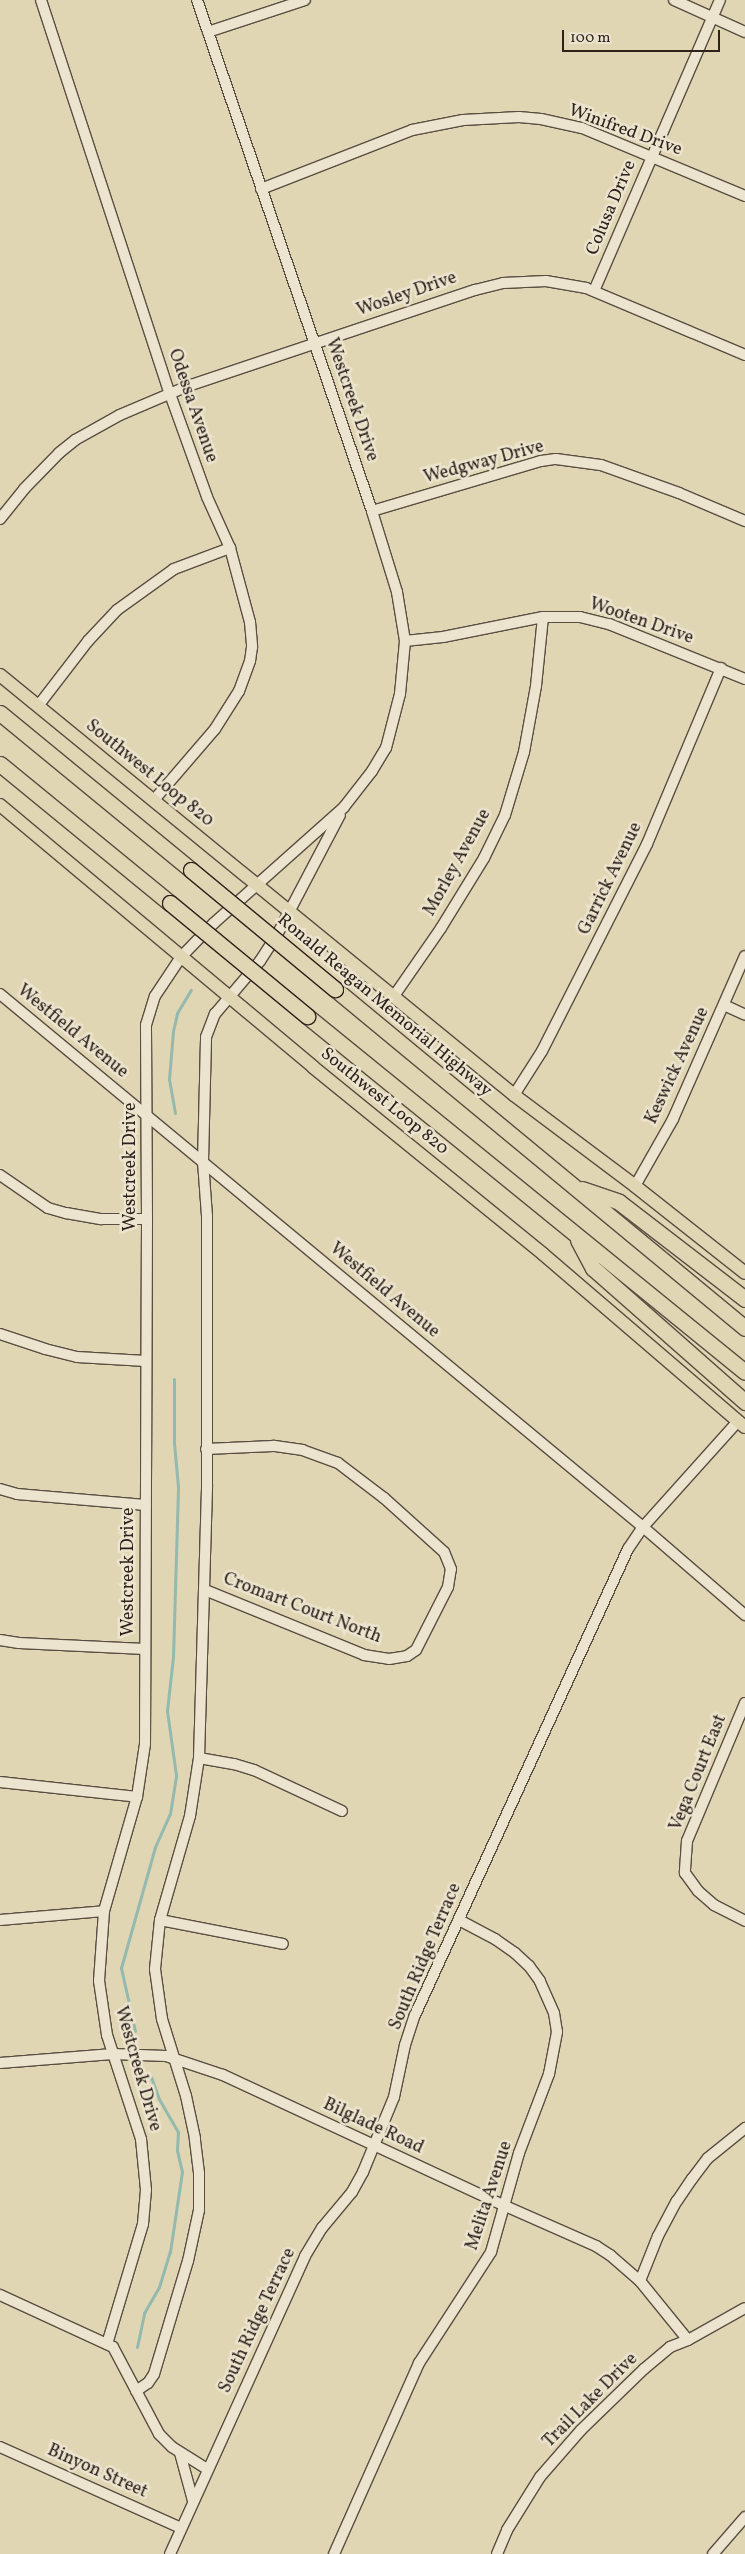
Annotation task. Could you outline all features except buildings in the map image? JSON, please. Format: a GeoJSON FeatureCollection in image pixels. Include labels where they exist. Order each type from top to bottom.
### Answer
{"type":"FeatureCollection","features":[{"type":"Feature","properties":{"kind":"highway","name":"Ronald Reagan Memorial Highway"},"geometry":{"type":"LineString","coordinates":[[0,712],[745,1328]]}},
{"type":"Feature","properties":{"kind":"highway"},"geometry":{"type":"LineString","coordinates":[[0,764],[745,1372]]}},
{"type":"Feature","properties":{"kind":"highway"},"geometry":{"type":"LineString","coordinates":[[570,1185],[619,1202],[745,1299]]}},
{"type":"Feature","properties":{"kind":"highway"},"geometry":{"type":"LineString","coordinates":[[575,1234],[593,1268],[745,1402]]}},
{"type":"Feature","properties":{"kind":"main road","name":"Southwest Loop 820"},"geometry":{"type":"LineString","coordinates":[[0,675],[514,1095],[635,1186],[745,1273]]}},
{"type":"Feature","properties":{"kind":"main road","name":"Southwest Loop 820"},"geometry":{"type":"LineString","coordinates":[[0,805],[181,957],[543,1254],[742,1424]]}},
{"type":"Feature","properties":{"kind":"street","name":"Odessa Avenue"},"geometry":{"type":"LineString","coordinates":[[41,0],[170,394],[207,497],[230,548],[250,622],[252,647],[250,661],[238,691],[215,728],[154,800]]}},
{"type":"Feature","properties":{"kind":"street","name":"Westcreek Drive"},"geometry":{"type":"LineString","coordinates":[[107,2344],[143,2224],[146,2190],[141,2140],[103,2018],[99,1981],[104,1911],[137,1797],[145,1744],[144,1649],[148,1219],[146,1025],[155,996],[181,957],[257,884],[344,807],[357,792],[386,748],[400,694],[405,641],[397,592],[372,511],[197,0]]}},
{"type":"Feature","properties":{"kind":"street"},"geometry":{"type":"LineString","coordinates":[[208,32],[305,0]]}},
{"type":"Feature","properties":{"kind":"street"},"geometry":{"type":"LineString","coordinates":[[674,0],[745,32]]}},
{"type":"Feature","properties":{"kind":"street","name":"Colusa Drive"},"geometry":{"type":"LineString","coordinates":[[594,291],[720,0]]}},
{"type":"Feature","properties":{"kind":"street","name":"Winifred Drive"},"geometry":{"type":"LineString","coordinates":[[261,189],[412,130],[463,120],[541,119],[582,128],[745,196]]}},
{"type":"Feature","properties":{"kind":"street","name":"Wosley Drive"},"geometry":{"type":"LineString","coordinates":[[0,519],[24,489],[59,453],[75,440],[120,415],[170,394],[315,344],[475,290],[503,283],[546,281],[594,291],[745,355]]}},
{"type":"Feature","properties":{"kind":"street","name":"Wedgway Drive"},"geometry":{"type":"LineString","coordinates":[[372,511],[541,461],[556,459],[601,465],[679,493],[745,521]]}},
{"type":"Feature","properties":{"kind":"street"},"geometry":{"type":"LineString","coordinates":[[38,706],[88,641],[117,610],[174,569],[230,548]]}},
{"type":"Feature","properties":{"kind":"street","name":"Wooten Drive"},"geometry":{"type":"LineString","coordinates":[[405,641],[443,637],[543,617],[580,617],[609,624],[745,679]]}},
{"type":"Feature","properties":{"kind":"street","name":"Morley Avenue"},"geometry":{"type":"LineString","coordinates":[[394,996],[442,928],[484,858],[505,815],[524,752],[536,686],[543,617]]}},
{"type":"Feature","properties":{"kind":"street","name":"Garrick Avenue"},"geometry":{"type":"LineString","coordinates":[[514,1095],[542,1051],[647,844],[720,668]]}},
{"type":"Feature","properties":{"kind":"street","name":"Westcreek Drive"},"geometry":{"type":"LineString","coordinates":[[136,2391],[148,2383],[154,2374],[190,2254],[199,2210],[199,2173],[195,2138],[162,2019],[156,1983],[155,1954],[160,1920],[190,1816],[199,1758],[205,1590],[206,1216],[203,1162],[206,1037],[215,1014],[228,995],[260,961],[290,912],[344,807]]}},
{"type":"Feature","properties":{"kind":"street","name":"Keswick Avenue"},"geometry":{"type":"LineString","coordinates":[[635,1186],[673,1119],[745,956]]}},
{"type":"Feature","properties":{"kind":"street","name":"Westfield Avenue"},"geometry":{"type":"LineString","coordinates":[[0,994],[643,1527],[745,1615]]}},
{"type":"Feature","properties":{"kind":"street"},"geometry":{"type":"LineString","coordinates":[[724,1005],[745,1015]]}},
{"type":"Feature","properties":{"kind":"street"},"geometry":{"type":"LineString","coordinates":[[0,1175],[48,1208],[66,1214],[100,1219],[148,1219]]}},
{"type":"Feature","properties":{"kind":"street"},"geometry":{"type":"LineString","coordinates":[[0,1334],[44,1349],[77,1357],[146,1361]]}},
{"type":"Feature","properties":{"kind":"street","name":"South Ridge Terrace"},"geometry":{"type":"LineString","coordinates":[[170,2554],[305,2256],[322,2228],[352,2192],[375,2146],[394,2097],[405,2045],[415,2015],[628,1549],[643,1527],[742,1424]]}},
{"type":"Feature","properties":{"kind":"street","name":"Cromart Court North"},"geometry":{"type":"LineString","coordinates":[[205,1590],[364,1655],[389,1659],[407,1656],[416,1650],[448,1587],[451,1569],[444,1552],[384,1498],[338,1463],[303,1450],[273,1446],[206,1449]]}},
{"type":"Feature","properties":{"kind":"street"},"geometry":{"type":"LineString","coordinates":[[0,1489],[17,1494],[146,1505]]}},
{"type":"Feature","properties":{"kind":"street"},"geometry":{"type":"LineString","coordinates":[[0,1640],[18,1643],[144,1649]]}},
{"type":"Feature","properties":{"kind":"street","name":"Vega Court East"},"geometry":{"type":"LineString","coordinates":[[745,1703],[687,1840],[685,1873],[698,1891],[714,1905],[745,1921]]}},
{"type":"Feature","properties":{"kind":"street"},"geometry":{"type":"LineString","coordinates":[[199,1758],[234,1764],[254,1770],[342,1811]]}},
{"type":"Feature","properties":{"kind":"street"},"geometry":{"type":"LineString","coordinates":[[0,1782],[137,1797]]}},
{"type":"Feature","properties":{"kind":"street"},"geometry":{"type":"LineString","coordinates":[[0,1920],[104,1911]]}},
{"type":"Feature","properties":{"kind":"street"},"geometry":{"type":"LineString","coordinates":[[160,1920],[282,1944]]}},
{"type":"Feature","properties":{"kind":"street","name":"Melita Avenue"},"geometry":{"type":"LineString","coordinates":[[334,2554],[419,2363],[491,2252],[503,2205],[549,2074],[557,2032],[554,2013],[540,1981],[529,1966],[495,1939],[458,1920]]}},
{"type":"Feature","properties":{"kind":"street","name":"Bilglade Road"},"geometry":{"type":"LineString","coordinates":[[0,2063],[113,2054],[174,2058],[223,2076],[596,2246],[610,2255],[640,2281],[688,2340]]}},
{"type":"Feature","properties":{"kind":"street"},"geometry":{"type":"LineString","coordinates":[[640,2281],[658,2236],[677,2201],[692,2179],[708,2158],[745,2128]]}},
{"type":"Feature","properties":{"kind":"street"},"geometry":{"type":"LineString","coordinates":[[0,2295],[107,2344],[114,2349],[159,2434],[180,2453],[207,2469]]}},
{"type":"Feature","properties":{"kind":"street","name":"Trail Lake Drive"},"geometry":{"type":"LineString","coordinates":[[497,2554],[508,2530],[540,2477],[581,2430],[644,2369],[670,2347],[688,2340],[745,2308]]}},
{"type":"Feature","properties":{"kind":"street","name":"Binyon Street"},"geometry":{"type":"LineString","coordinates":[[0,2447],[181,2528]]}},
{"type":"Feature","properties":{"kind":"street"},"geometry":{"type":"LineString","coordinates":[[180,2453],[193,2501]]}},
{"type":"Feature","properties":{"kind":"street"},"geometry":{"type":"LineString","coordinates":[[713,2554],[745,2517]]}},
{"type":"Feature","properties":{"kind":"waterway"},"geometry":{"type":"LineString","coordinates":[[175,1113],[169,1079],[173,1031],[177,1013],[191,990]]}},
{"type":"Feature","properties":{"kind":"waterway"},"geometry":{"type":"LineString","coordinates":[[135,2031],[121,1968],[155,1847],[170,1814],[176,1775],[167,1711],[173,1657],[178,1487],[174,1443],[174,1379]]}},
{"type":"Feature","properties":{"kind":"waterway"},"geometry":{"type":"LineString","coordinates":[[137,2347],[144,2313],[159,2287],[170,2252],[182,2172],[177,2150],[178,2132],[159,2099],[151,2077]]}}]}
